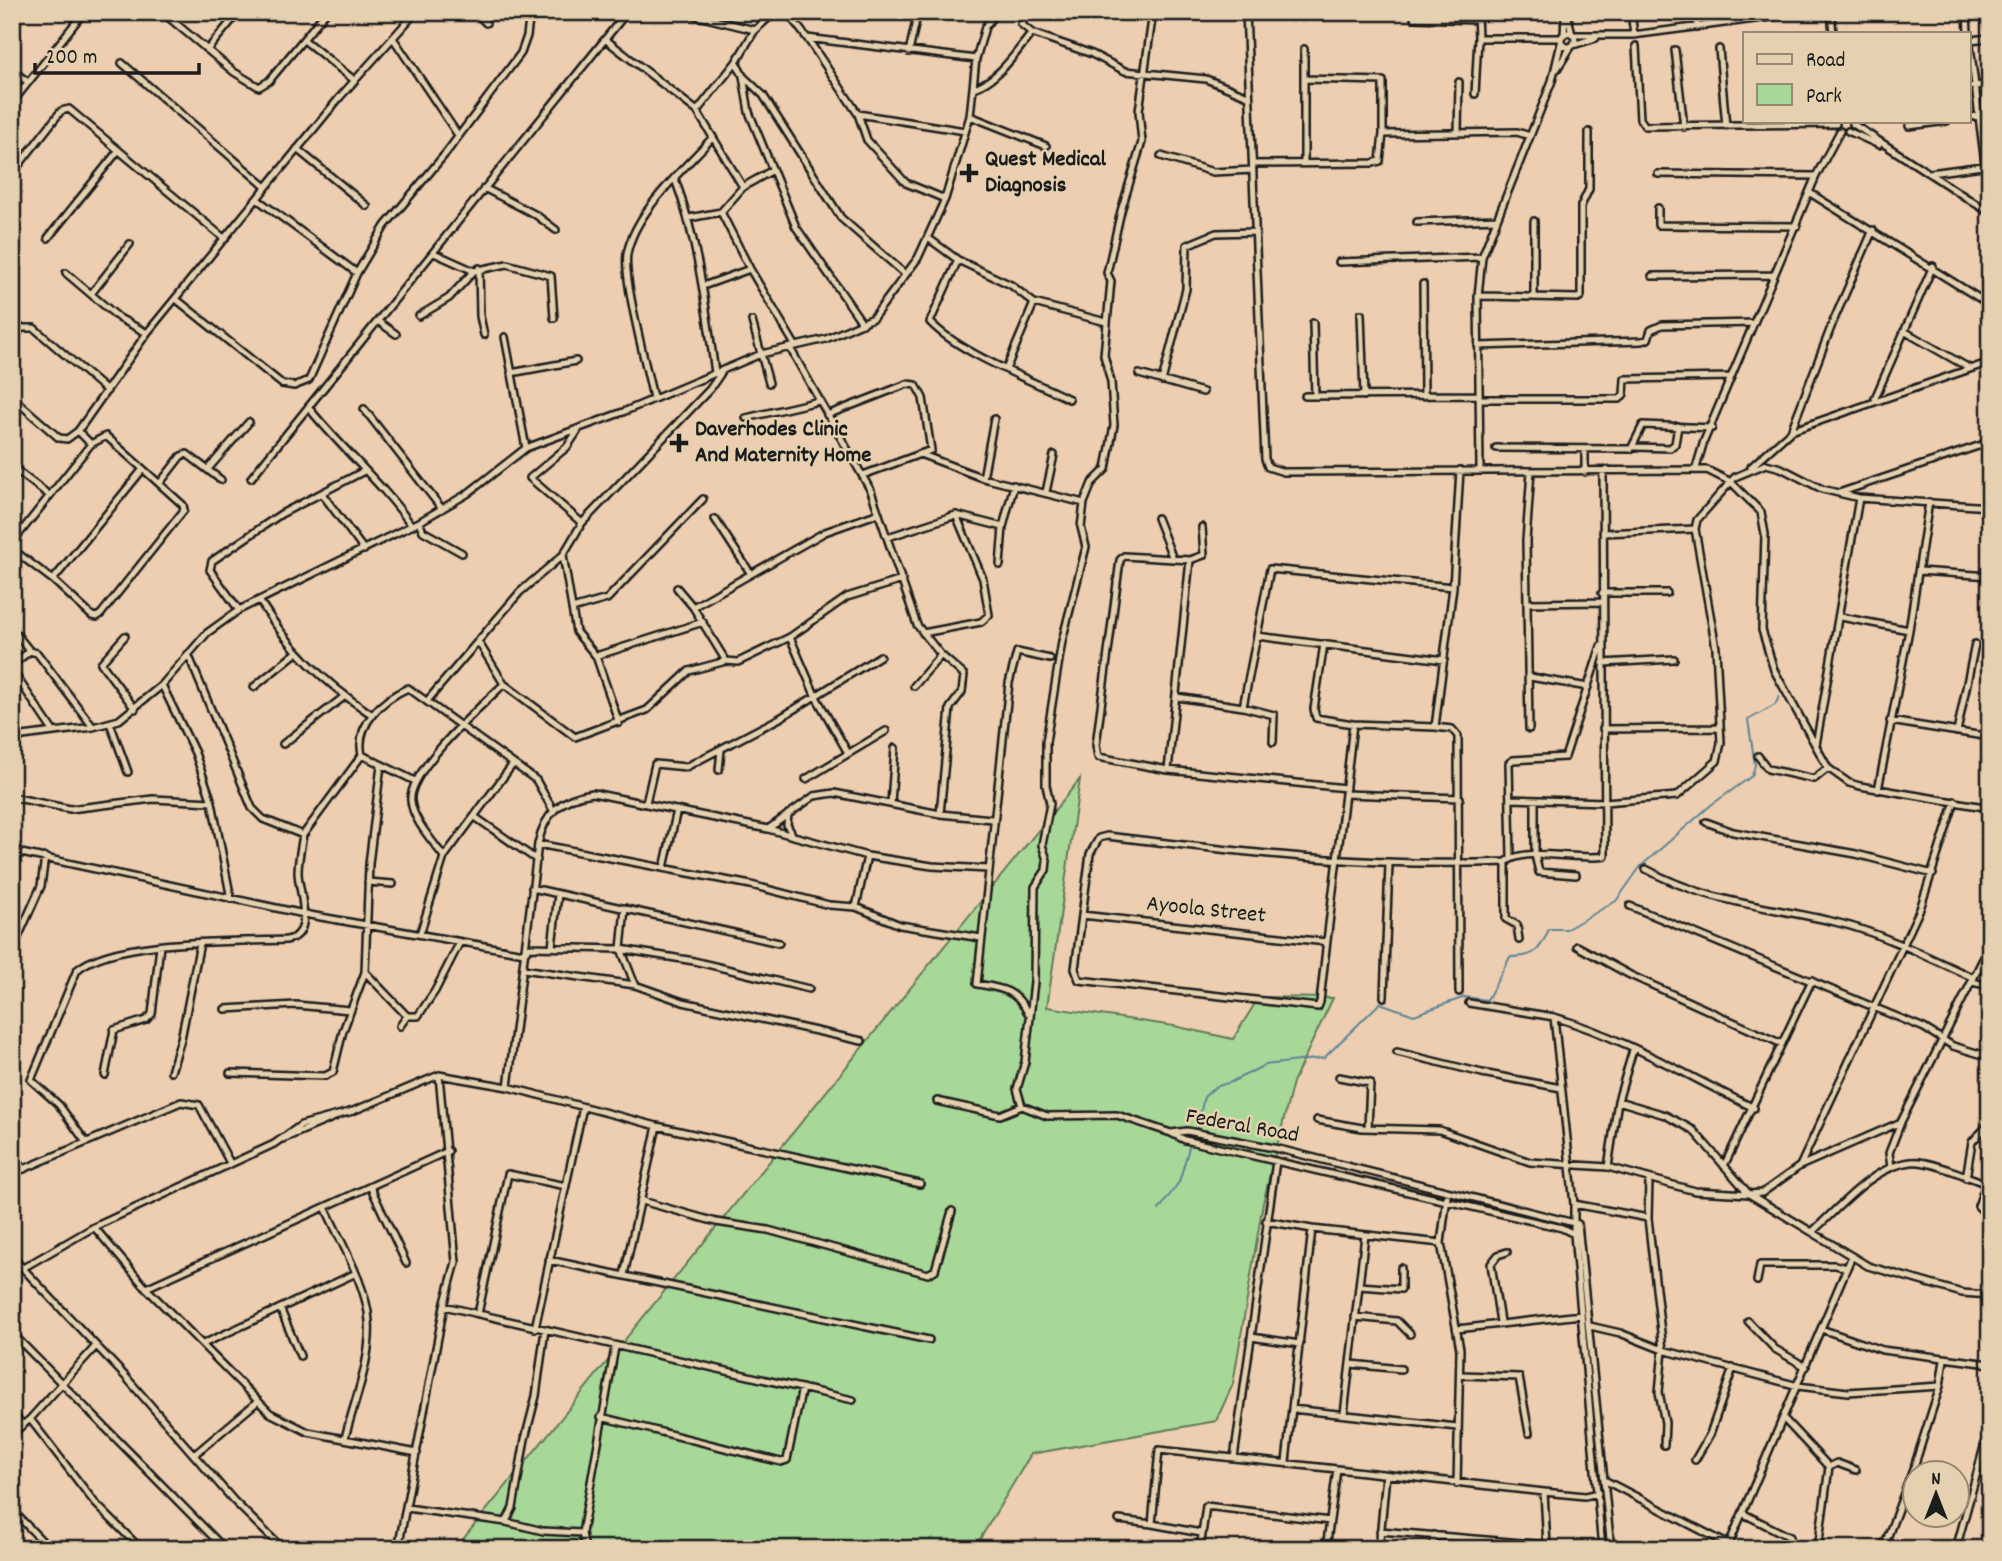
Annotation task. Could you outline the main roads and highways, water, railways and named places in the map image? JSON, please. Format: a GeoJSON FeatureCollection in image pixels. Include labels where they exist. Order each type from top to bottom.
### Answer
{"type":"FeatureCollection","features":[{"type":"Feature","properties":{"kind":"waterway"},"geometry":{"type":"LineString","coordinates":[[1197,1129],[1204,1097],[1215,1087],[1265,1065],[1324,1058],[1380,1003],[1414,1015],[1465,997],[1487,1000],[1510,957],[1531,954],[1543,943],[1549,929],[1567,929],[1616,901],[1641,866],[1711,805],[1752,776],[1755,765],[1748,720],[1775,705],[1779,697]]}},
{"type":"Feature","properties":{"kind":"waterway"},"geometry":{"type":"LineString","coordinates":[[1159,1210],[1179,1182],[1190,1144]]}},
{"type":"Feature","properties":{"kind":"place","name":"Quest Medical Diagnosis"},"geometry":{"type":"Point","coordinates":[969,173]}},
{"type":"Feature","properties":{"kind":"place","name":"Daverhodes Clinic And Maternity Home"},"geometry":{"type":"Point","coordinates":[679,443]}}]}
